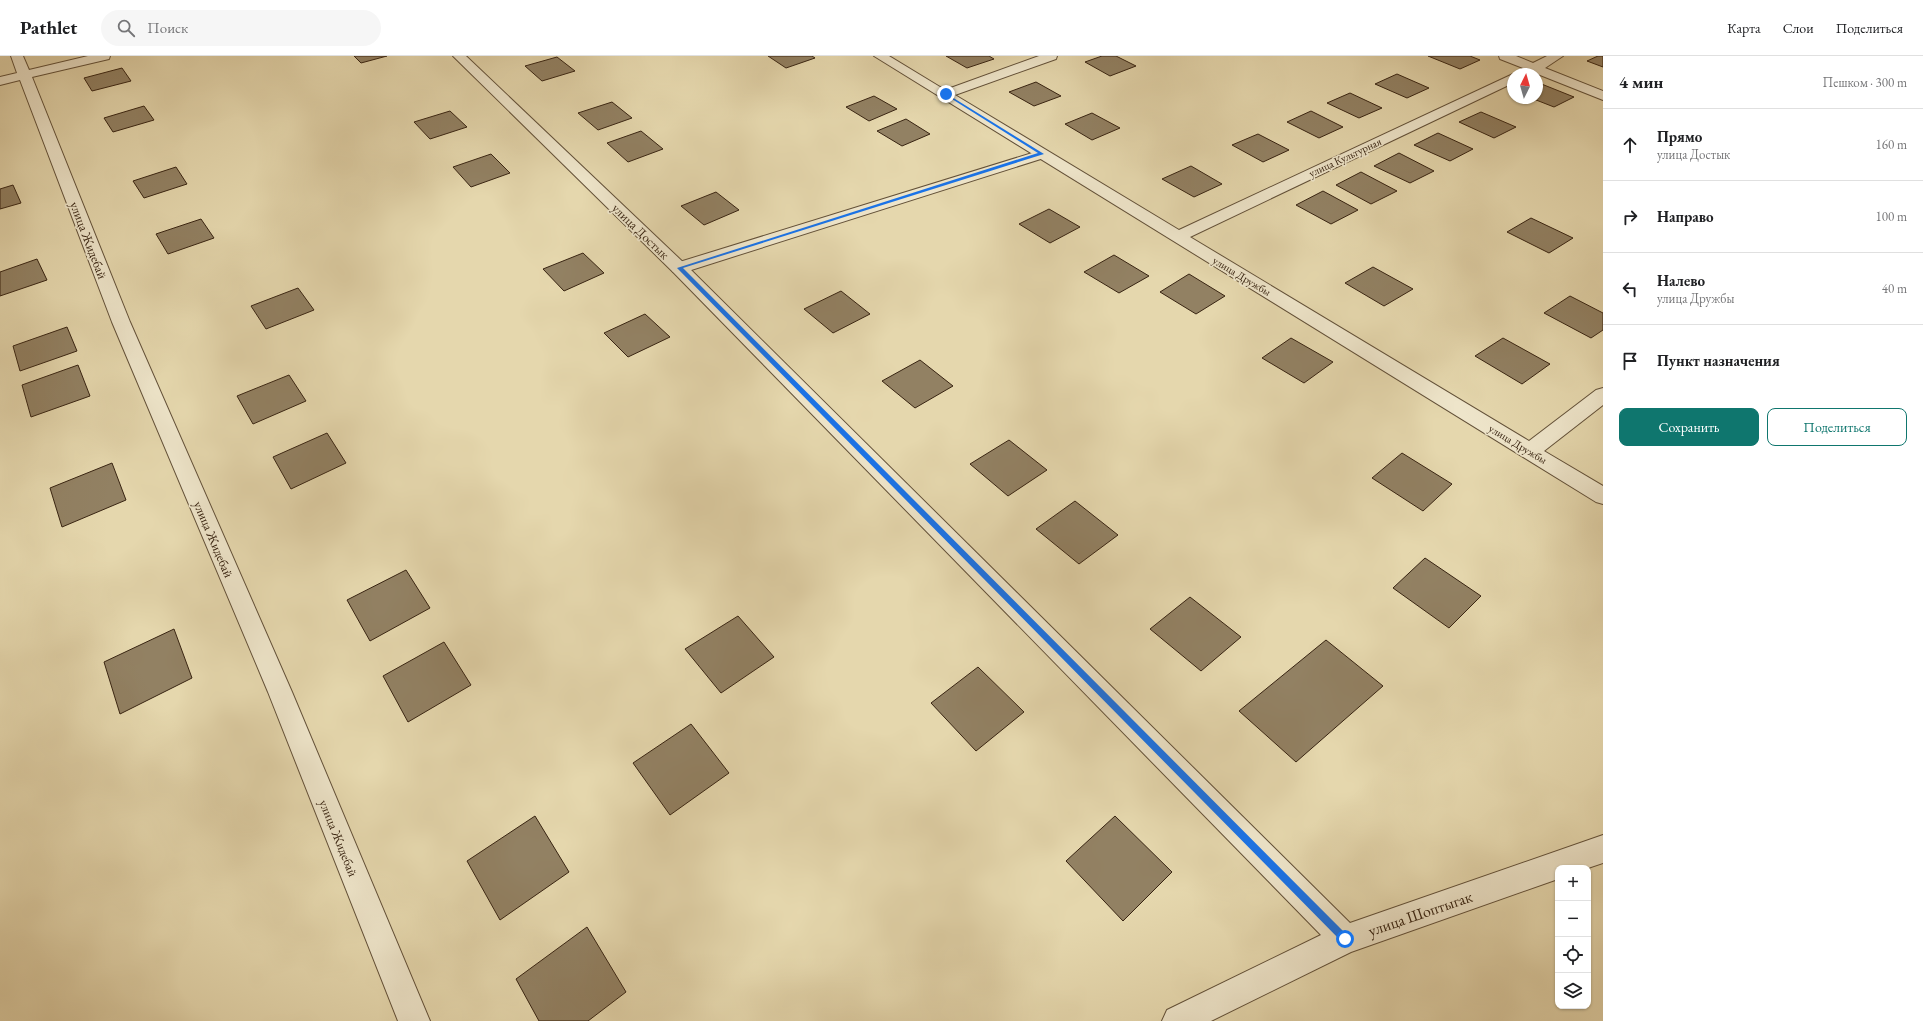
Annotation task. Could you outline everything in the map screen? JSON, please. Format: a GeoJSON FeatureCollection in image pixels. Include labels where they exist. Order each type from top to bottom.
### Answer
{"type":"FeatureCollection","features":[{"type":"Feature","properties":{"kind":"street"},"geometry":{"type":"LineString","coordinates":[[0,81],[21,66],[104,56]]}},
{"type":"Feature","properties":{"kind":"street","name":"улица Достык"},"geometry":{"type":"LineString","coordinates":[[459,56],[679,268],[1345,939]]}},
{"type":"Feature","properties":{"kind":"street","name":"улица Дружбы"},"geometry":{"type":"LineString","coordinates":[[880,56],[946,94],[1603,496]]}},
{"type":"Feature","properties":{"kind":"street"},"geometry":{"type":"LineString","coordinates":[[946,94],[1052,56]]}},
{"type":"Feature","properties":{"kind":"street"},"geometry":{"type":"LineString","coordinates":[[1505,56],[1534,68],[1557,56]]}},
{"type":"Feature","properties":{"kind":"street","name":"улица Жидебай"},"geometry":{"type":"LineString","coordinates":[[21,66],[121,322],[280,692],[414,1021]]}},
{"type":"Feature","properties":{"kind":"street"},"geometry":{"type":"LineString","coordinates":[[1543,72],[1603,96]]}},
{"type":"Feature","properties":{"kind":"street","name":"улица Культурная"},"geometry":{"type":"LineString","coordinates":[[1178,237],[1507,81]]}},
{"type":"Feature","properties":{"kind":"street"},"geometry":{"type":"LineString","coordinates":[[679,268],[1042,154]]}},
{"type":"Feature","properties":{"kind":"street"},"geometry":{"type":"LineString","coordinates":[[1530,451],[1603,395]]}},
{"type":"Feature","properties":{"kind":"street","name":"улица Шоптыгак"},"geometry":{"type":"LineString","coordinates":[[1178,1021],[1345,939],[1603,849]]}},
{"type":"Feature","properties":{"kind":"building"},"geometry":{"type":"Polygon","coordinates":[[[354,56],[387,56],[361,63],[354,56]]]}},
{"type":"Feature","properties":{"kind":"building"},"geometry":{"type":"Polygon","coordinates":[[[768,56],[812,56],[815,58],[786,68],[768,56]]]}},
{"type":"Feature","properties":{"kind":"building"},"geometry":{"type":"Polygon","coordinates":[[[946,56],[989,56],[994,59],[967,68],[946,56]]]}},
{"type":"Feature","properties":{"kind":"building"},"geometry":{"type":"Polygon","coordinates":[[[1102,56],[1116,56],[1136,66],[1110,76],[1085,62],[1102,56]]]}},
{"type":"Feature","properties":{"kind":"building"},"geometry":{"type":"Polygon","coordinates":[[[1428,56],[1470,56],[1480,60],[1460,69],[1428,56]]]}},
{"type":"Feature","properties":{"kind":"building"},"geometry":{"type":"Polygon","coordinates":[[[1598,56],[1603,56],[1603,67],[1587,61],[1598,56]]]}},
{"type":"Feature","properties":{"kind":"building"},"geometry":{"type":"Polygon","coordinates":[[[557,57],[575,71],[542,81],[525,66],[557,57]]]}},
{"type":"Feature","properties":{"kind":"building"},"geometry":{"type":"Polygon","coordinates":[[[122,68],[131,81],[92,91],[84,78],[122,68]]]}},
{"type":"Feature","properties":{"kind":"building"},"geometry":{"type":"Polygon","coordinates":[[[1397,74],[1429,88],[1407,98],[1375,84],[1397,74]]]}},
{"type":"Feature","properties":{"kind":"building"},"geometry":{"type":"Polygon","coordinates":[[[1036,82],[1061,96],[1034,106],[1009,92],[1036,82]]]}},
{"type":"Feature","properties":{"kind":"building"},"geometry":{"type":"Polygon","coordinates":[[[1543,85],[1574,97],[1554,107],[1543,103],[1543,85]]]}},
{"type":"Feature","properties":{"kind":"building"},"geometry":{"type":"Polygon","coordinates":[[[1350,93],[1382,108],[1359,118],[1327,103],[1350,93]]]}},
{"type":"Feature","properties":{"kind":"building"},"geometry":{"type":"Polygon","coordinates":[[[874,96],[897,109],[869,121],[846,107],[874,96]]]}},
{"type":"Feature","properties":{"kind":"building"},"geometry":{"type":"Polygon","coordinates":[[[612,102],[632,118],[598,130],[578,113],[612,102]]]}},
{"type":"Feature","properties":{"kind":"building"},"geometry":{"type":"Polygon","coordinates":[[[144,106],[154,120],[113,132],[104,118],[144,106]]]}},
{"type":"Feature","properties":{"kind":"building"},"geometry":{"type":"Polygon","coordinates":[[[450,111],[467,127],[430,139],[414,122],[450,111]]]}},
{"type":"Feature","properties":{"kind":"building"},"geometry":{"type":"Polygon","coordinates":[[[1311,111],[1343,127],[1319,138],[1287,122],[1311,111]]]}},
{"type":"Feature","properties":{"kind":"building"},"geometry":{"type":"Polygon","coordinates":[[[1481,112],[1516,127],[1494,138],[1459,122],[1481,112]]]}},
{"type":"Feature","properties":{"kind":"building"},"geometry":{"type":"Polygon","coordinates":[[[1092,113],[1120,128],[1092,140],[1065,124],[1092,113]]]}},
{"type":"Feature","properties":{"kind":"building"},"geometry":{"type":"Polygon","coordinates":[[[906,119],[930,134],[902,146],[877,131],[906,119]]]}},
{"type":"Feature","properties":{"kind":"building"},"geometry":{"type":"Polygon","coordinates":[[[641,131],[663,149],[628,162],[607,143],[641,131]]]}},
{"type":"Feature","properties":{"kind":"building"},"geometry":{"type":"Polygon","coordinates":[[[1438,133],[1473,149],[1450,161],[1414,145],[1438,133]]]}},
{"type":"Feature","properties":{"kind":"building"},"geometry":{"type":"Polygon","coordinates":[[[1258,134],[1289,150],[1263,162],[1232,145],[1258,134]]]}},
{"type":"Feature","properties":{"kind":"building"},"geometry":{"type":"Polygon","coordinates":[[[1399,153],[1434,171],[1410,183],[1374,166],[1399,153]]]}},
{"type":"Feature","properties":{"kind":"building"},"geometry":{"type":"Polygon","coordinates":[[[491,154],[510,173],[471,187],[453,167],[491,154]]]}},
{"type":"Feature","properties":{"kind":"building"},"geometry":{"type":"Polygon","coordinates":[[[1191,166],[1222,184],[1194,197],[1162,179],[1191,166]]]}},
{"type":"Feature","properties":{"kind":"building"},"geometry":{"type":"Polygon","coordinates":[[[176,167],[187,184],[144,198],[133,181],[176,167]]]}},
{"type":"Feature","properties":{"kind":"building"},"geometry":{"type":"Polygon","coordinates":[[[1361,172],[1397,191],[1371,204],[1336,185],[1361,172]]]}},
{"type":"Feature","properties":{"kind":"building"},"geometry":{"type":"Polygon","coordinates":[[[13,185],[21,203],[0,209],[0,189],[13,185]]]}},
{"type":"Feature","properties":{"kind":"building"},"geometry":{"type":"Polygon","coordinates":[[[1323,191],[1358,210],[1331,224],[1296,205],[1323,191]]]}},
{"type":"Feature","properties":{"kind":"building"},"geometry":{"type":"Polygon","coordinates":[[[716,192],[739,210],[704,225],[681,206],[716,192]]]}},
{"type":"Feature","properties":{"kind":"building"},"geometry":{"type":"Polygon","coordinates":[[[1049,209],[1080,227],[1050,243],[1019,224],[1049,209]]]}},
{"type":"Feature","properties":{"kind":"building"},"geometry":{"type":"Polygon","coordinates":[[[1531,218],[1573,238],[1549,253],[1507,232],[1531,218]]]}},
{"type":"Feature","properties":{"kind":"building"},"geometry":{"type":"Polygon","coordinates":[[[201,219],[214,238],[168,254],[156,234],[201,219]]]}},
{"type":"Feature","properties":{"kind":"building"},"geometry":{"type":"Polygon","coordinates":[[[583,253],[604,273],[564,291],[543,269],[583,253]]]}},
{"type":"Feature","properties":{"kind":"building"},"geometry":{"type":"Polygon","coordinates":[[[1114,255],[1149,276],[1119,293],[1084,272],[1114,255]]]}},
{"type":"Feature","properties":{"kind":"building"},"geometry":{"type":"Polygon","coordinates":[[[37,259],[47,280],[0,296],[0,272],[37,259]]]}},
{"type":"Feature","properties":{"kind":"building"},"geometry":{"type":"Polygon","coordinates":[[[1373,267],[1413,289],[1384,306],[1345,283],[1373,267]]]}},
{"type":"Feature","properties":{"kind":"building"},"geometry":{"type":"Polygon","coordinates":[[[1189,274],[1225,296],[1196,314],[1160,292],[1189,274]]]}},
{"type":"Feature","properties":{"kind":"building"},"geometry":{"type":"Polygon","coordinates":[[[298,288],[314,310],[266,329],[251,306],[298,288]]]}},
{"type":"Feature","properties":{"kind":"building"},"geometry":{"type":"Polygon","coordinates":[[[841,291],[870,314],[833,333],[804,309],[841,291]]]}},
{"type":"Feature","properties":{"kind":"building"},"geometry":{"type":"Polygon","coordinates":[[[1570,296],[1603,313],[1603,330],[1591,338],[1544,313],[1570,296]]]}},
{"type":"Feature","properties":{"kind":"building"},"geometry":{"type":"Polygon","coordinates":[[[645,314],[670,337],[628,357],[604,333],[645,314]]]}},
{"type":"Feature","properties":{"kind":"building"},"geometry":{"type":"Polygon","coordinates":[[[67,327],[77,351],[20,371],[13,346],[67,327]]]}},
{"type":"Feature","properties":{"kind":"building"},"geometry":{"type":"Polygon","coordinates":[[[1291,338],[1333,362],[1304,383],[1262,358],[1291,338]]]}},
{"type":"Feature","properties":{"kind":"building"},"geometry":{"type":"Polygon","coordinates":[[[1503,338],[1550,364],[1522,384],[1475,356],[1503,338]]]}},
{"type":"Feature","properties":{"kind":"building"},"geometry":{"type":"Polygon","coordinates":[[[920,360],[953,386],[915,408],[882,381],[920,360]]]}},
{"type":"Feature","properties":{"kind":"building"},"geometry":{"type":"Polygon","coordinates":[[[78,365],[90,396],[31,417],[22,385],[78,365]]]}},
{"type":"Feature","properties":{"kind":"building"},"geometry":{"type":"Polygon","coordinates":[[[289,375],[306,401],[253,424],[237,396],[289,375]]]}},
{"type":"Feature","properties":{"kind":"building"},"geometry":{"type":"Polygon","coordinates":[[[327,433],[346,463],[291,489],[273,457],[327,433]]]}},
{"type":"Feature","properties":{"kind":"building"},"geometry":{"type":"Polygon","coordinates":[[[1009,440],[1047,470],[1008,496],[970,464],[1009,440]]]}},
{"type":"Feature","properties":{"kind":"building"},"geometry":{"type":"Polygon","coordinates":[[[1402,453],[1452,484],[1423,511],[1372,478],[1402,453]]]}},
{"type":"Feature","properties":{"kind":"building"},"geometry":{"type":"Polygon","coordinates":[[[112,463],[126,500],[62,527],[50,488],[112,463]]]}},
{"type":"Feature","properties":{"kind":"building"},"geometry":{"type":"Polygon","coordinates":[[[1075,501],[1118,535],[1079,564],[1036,529],[1075,501]]]}},
{"type":"Feature","properties":{"kind":"building"},"geometry":{"type":"Polygon","coordinates":[[[1425,558],[1481,596],[1449,628],[1393,588],[1425,558]]]}},
{"type":"Feature","properties":{"kind":"building"},"geometry":{"type":"Polygon","coordinates":[[[406,570],[430,608],[370,641],[347,600],[406,570]]]}},
{"type":"Feature","properties":{"kind":"building"},"geometry":{"type":"Polygon","coordinates":[[[1190,597],[1241,637],[1201,671],[1150,629],[1190,597]]]}},
{"type":"Feature","properties":{"kind":"building"},"geometry":{"type":"Polygon","coordinates":[[[738,616],[774,657],[721,693],[685,649],[738,616]]]}},
{"type":"Feature","properties":{"kind":"building"},"geometry":{"type":"Polygon","coordinates":[[[174,629],[192,678],[120,714],[104,662],[174,629]]]}},
{"type":"Feature","properties":{"kind":"building"},"geometry":{"type":"Polygon","coordinates":[[[1326,640],[1383,686],[1296,762],[1239,711],[1326,640]]]}},
{"type":"Feature","properties":{"kind":"building"},"geometry":{"type":"Polygon","coordinates":[[[444,642],[471,685],[408,722],[383,676],[444,642]]]}},
{"type":"Feature","properties":{"kind":"building"},"geometry":{"type":"Polygon","coordinates":[[[978,667],[1024,712],[976,751],[931,703],[978,667]]]}},
{"type":"Feature","properties":{"kind":"building"},"geometry":{"type":"Polygon","coordinates":[[[691,724],[729,773],[670,815],[633,763],[691,724]]]}},
{"type":"Feature","properties":{"kind":"building"},"geometry":{"type":"Polygon","coordinates":[[[535,816],[569,872],[500,920],[467,861],[535,816]]]}},
{"type":"Feature","properties":{"kind":"building"},"geometry":{"type":"Polygon","coordinates":[[[1115,816],[1172,872],[1123,921],[1066,861],[1115,816]]]}},
{"type":"Feature","properties":{"kind":"building"},"geometry":{"type":"Polygon","coordinates":[[[587,927],[626,992],[588,1021],[539,1021],[516,979],[587,927]]]}},
{"type":"Feature","properties":{"kind":"route"},"geometry":{"type":"LineString","coordinates":[[946,94],[1042,154],[679,268],[1345,939]]}}]}
